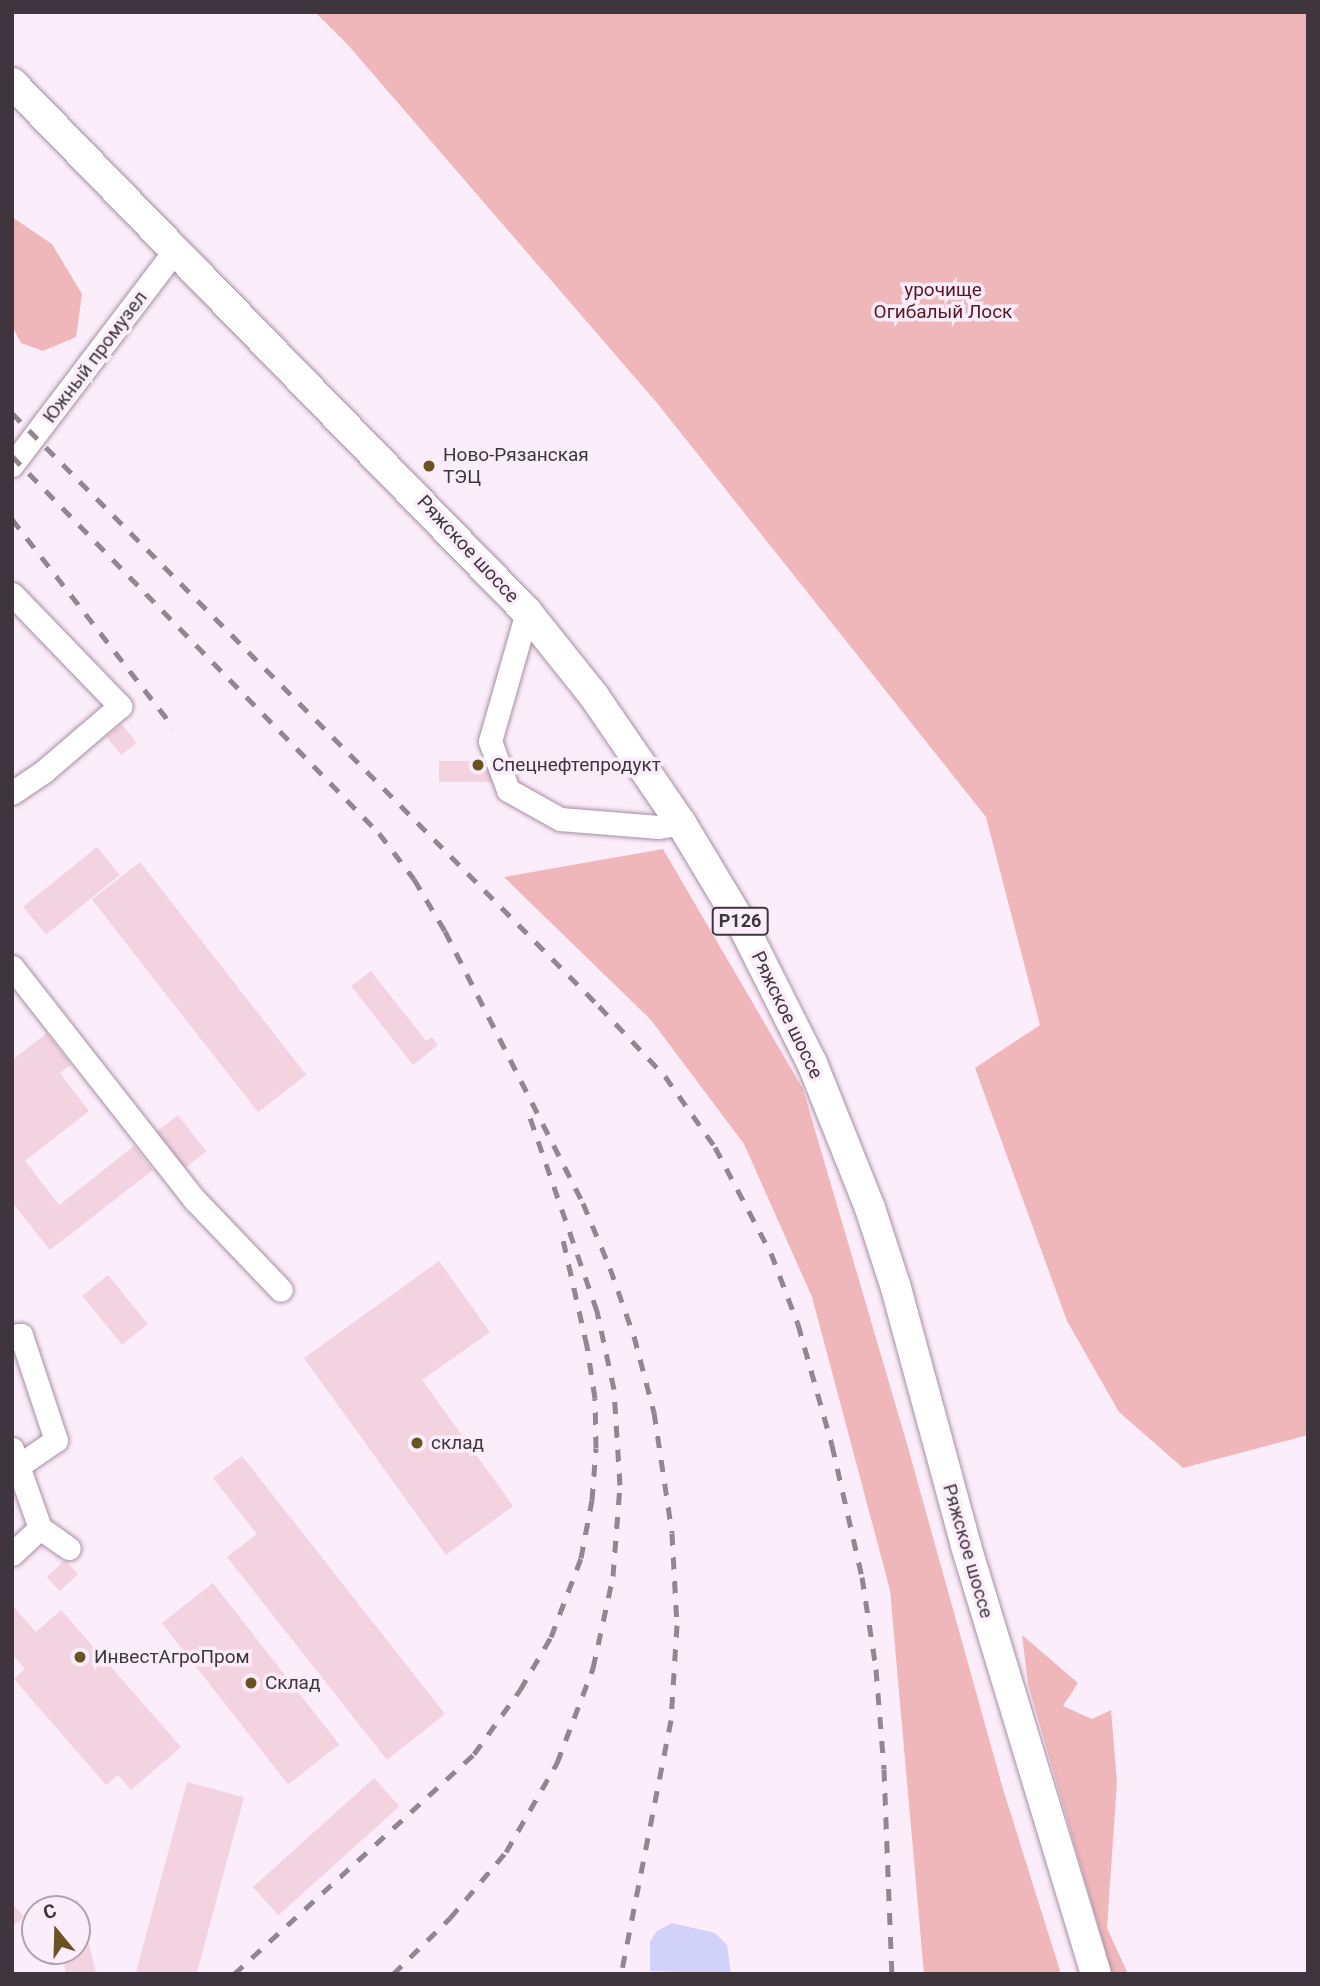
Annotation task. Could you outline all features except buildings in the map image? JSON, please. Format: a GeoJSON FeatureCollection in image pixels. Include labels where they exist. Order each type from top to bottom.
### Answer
{"type":"FeatureCollection","features":[{"type":"Feature","properties":{"kind":"main road","name":"Ряжское шоссе"},"geometry":{"type":"LineString","coordinates":[[12,83],[527,612],[594,696],[681,823],[774,985],[812,1063],[870,1208],[896,1288],[966,1546],[1096,1974]]}},
{"type":"Feature","properties":{"kind":"street","name":"Южный промузел"},"geometry":{"type":"LineString","coordinates":[[12,465],[176,249]]}},
{"type":"Feature","properties":{"kind":"street"},"geometry":{"type":"LineString","coordinates":[[12,594],[120,706],[43,772],[12,793]]}},
{"type":"Feature","properties":{"kind":"street"},"geometry":{"type":"LineString","coordinates":[[527,612],[490,741],[509,790],[560,819],[659,827],[681,823]]}},
{"type":"Feature","properties":{"kind":"street"},"geometry":{"type":"LineString","coordinates":[[12,967],[195,1200],[281,1290]]}},
{"type":"Feature","properties":{"kind":"street"},"geometry":{"type":"LineString","coordinates":[[12,1336],[21,1335],[56,1440],[15,1458],[40,1528],[69,1548]]}},
{"type":"Feature","properties":{"kind":"street"},"geometry":{"type":"LineString","coordinates":[[12,1554],[40,1528]]}},
{"type":"Feature","properties":{"kind":"green space","name":"урочище Огибалый Лоск"},"geometry":{"type":"Polygon","coordinates":[[[315,12],[1308,12],[1308,1435],[1183,1468],[1119,1412],[1067,1321],[975,1068],[1040,1025],[986,817],[657,403],[348,45],[315,12]]]}},
{"type":"Feature","properties":{"kind":"green space"},"geometry":{"type":"Polygon","coordinates":[[[12,217],[52,244],[82,294],[76,337],[43,351],[21,343],[12,326],[12,217]]]}},
{"type":"Feature","properties":{"kind":"green space"},"geometry":{"type":"Polygon","coordinates":[[[663,849],[803,1089],[907,1444],[1003,1789],[1061,1974],[924,1974],[890,1590],[812,1297],[744,1144],[651,1020],[504,877],[663,849]]]}},
{"type":"Feature","properties":{"kind":"green space"},"geometry":{"type":"Polygon","coordinates":[[[1022,1635],[1078,1683],[1063,1706],[1092,1719],[1111,1710],[1117,1782],[1107,1928],[1128,1974],[1112,1974],[1028,1684],[1022,1635]]]}},
{"type":"Feature","properties":{"kind":"water"},"geometry":{"type":"Polygon","coordinates":[[[672,1923],[715,1933],[727,1945],[731,1974],[650,1971],[650,1942],[657,1931],[672,1923]]]}},
{"type":"Feature","properties":{"kind":"railway"},"geometry":{"type":"LineString","coordinates":[[12,413],[599,1006],[665,1076],[715,1147],[771,1253],[798,1324],[832,1445],[862,1577],[876,1669],[884,1769],[892,1974]]}},
{"type":"Feature","properties":{"kind":"railway"},"geometry":{"type":"LineString","coordinates":[[12,456],[379,833],[414,879],[445,931],[583,1203],[610,1268],[634,1336],[654,1412],[672,1533],[677,1625],[671,1720],[621,1974]]}},
{"type":"Feature","properties":{"kind":"railway"},"geometry":{"type":"LineString","coordinates":[[12,519],[174,728]]}},
{"type":"Feature","properties":{"kind":"railway"},"geometry":{"type":"LineString","coordinates":[[393,1974],[450,1918],[506,1852],[557,1763],[593,1668],[613,1576],[620,1485],[614,1389],[597,1311],[530,1117]]}},
{"type":"Feature","properties":{"kind":"railway"},"geometry":{"type":"LineString","coordinates":[[234,1974],[474,1754],[520,1690],[551,1637],[581,1558],[592,1500],[596,1448],[595,1398],[587,1346],[561,1231]]}},
{"type":"Feature","properties":{"kind":"place","name":"Ново-Рязанская ТЭЦ"},"geometry":{"type":"Point","coordinates":[429,466]}},
{"type":"Feature","properties":{"kind":"place","name":"Спецнефтепродукт"},"geometry":{"type":"Point","coordinates":[478,765]}},
{"type":"Feature","properties":{"kind":"place","name":"склад"},"geometry":{"type":"Point","coordinates":[417,1443]}},
{"type":"Feature","properties":{"kind":"place","name":"ИнвестАгроПром"},"geometry":{"type":"Point","coordinates":[80,1657]}},
{"type":"Feature","properties":{"kind":"place","name":"Склад"},"geometry":{"type":"Point","coordinates":[251,1683]}}]}
